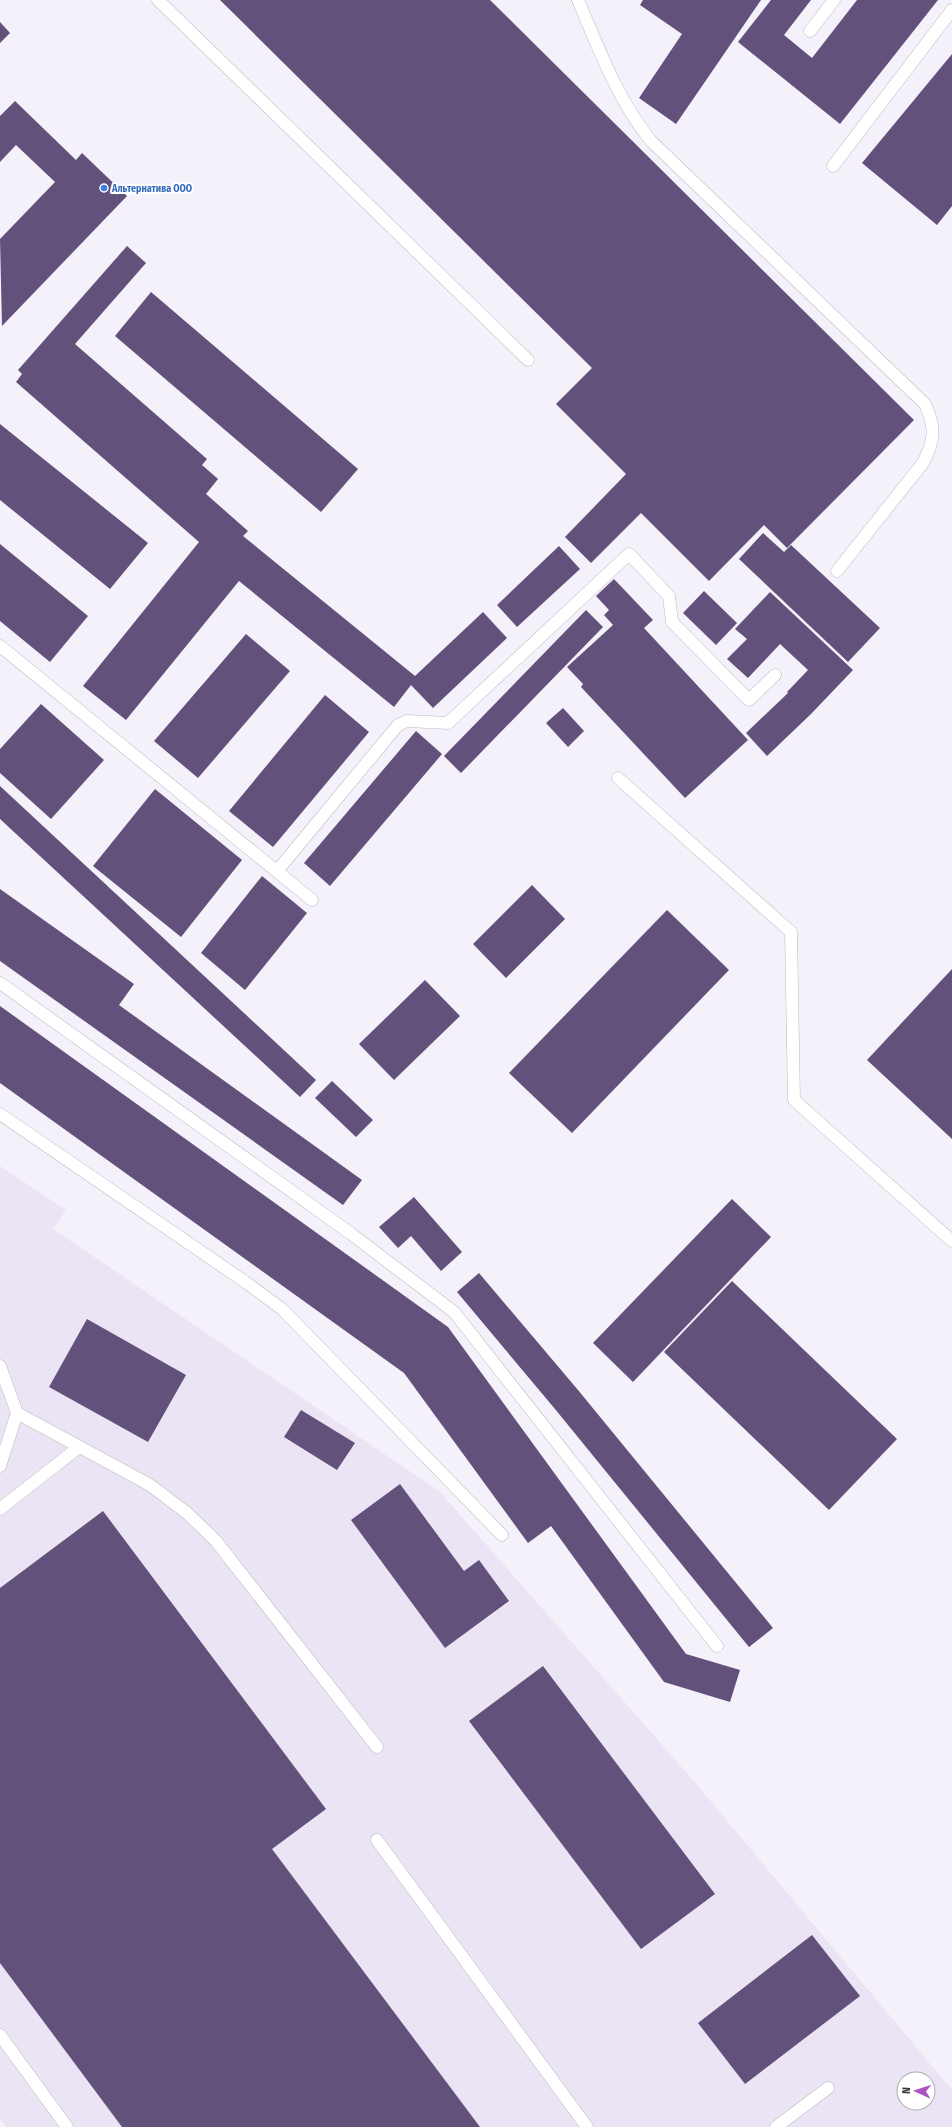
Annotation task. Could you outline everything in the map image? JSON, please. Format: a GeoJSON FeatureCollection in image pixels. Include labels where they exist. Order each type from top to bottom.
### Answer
{"type":"FeatureCollection","features":[{"type":"Feature","properties":{"kind":"lane"},"geometry":{"type":"LineString","coordinates":[[158,0],[528,360]]}},
{"type":"Feature","properties":{"kind":"lane"},"geometry":{"type":"LineString","coordinates":[[578,0],[617,90],[634,120],[651,141],[925,404],[932,418],[934,432],[932,446],[923,463],[837,571]]}},
{"type":"Feature","properties":{"kind":"lane"},"geometry":{"type":"LineString","coordinates":[[810,31],[834,0]]}},
{"type":"Feature","properties":{"kind":"lane"},"geometry":{"type":"LineString","coordinates":[[833,166],[952,10]]}},
{"type":"Feature","properties":{"kind":"lane"},"geometry":{"type":"LineString","coordinates":[[277,871],[398,725],[407,721],[448,723],[629,554],[669,596],[672,622],[749,700],[775,675]]}},
{"type":"Feature","properties":{"kind":"lane"},"geometry":{"type":"LineString","coordinates":[[0,646],[312,900]]}},
{"type":"Feature","properties":{"kind":"lane"},"geometry":{"type":"LineString","coordinates":[[618,778],[791,932],[794,1100],[952,1241]]}},
{"type":"Feature","properties":{"kind":"lane"},"geometry":{"type":"LineString","coordinates":[[0,983],[350,1233],[454,1312],[717,1646]]}},
{"type":"Feature","properties":{"kind":"lane"},"geometry":{"type":"LineString","coordinates":[[0,1114],[244,1281],[282,1309],[502,1535]]}},
{"type":"Feature","properties":{"kind":"lane"},"geometry":{"type":"LineString","coordinates":[[0,1366],[17,1413],[0,1466]]}},
{"type":"Feature","properties":{"kind":"lane"},"geometry":{"type":"LineString","coordinates":[[17,1413],[150,1485],[187,1513],[216,1541],[376,1746]]}},
{"type":"Feature","properties":{"kind":"lane"},"geometry":{"type":"LineString","coordinates":[[0,1509],[79,1447]]}},
{"type":"Feature","properties":{"kind":"lane"},"geometry":{"type":"LineString","coordinates":[[377,1840],[587,2127]]}},
{"type":"Feature","properties":{"kind":"lane"},"geometry":{"type":"LineString","coordinates":[[0,2035],[67,2127]]}},
{"type":"Feature","properties":{"kind":"lane"},"geometry":{"type":"LineString","coordinates":[[776,2127],[828,2088]]}},
{"type":"Feature","properties":{"kind":"shaded area"},"geometry":{"type":"Polygon","coordinates":[[[0,1166],[66,1210],[53,1229],[439,1491],[692,1779],[952,2090],[952,2127],[6,2127],[0,2118],[0,1166]]]}},
{"type":"Feature","properties":{"kind":"building"},"geometry":{"type":"Polygon","coordinates":[[[220,0],[490,0],[914,420],[787,548],[764,525],[709,581],[641,513],[591,563],[565,537],[626,474],[556,404],[592,368],[220,0]]]}},
{"type":"Feature","properties":{"kind":"building"},"geometry":{"type":"Polygon","coordinates":[[[643,0],[761,0],[676,124],[639,98],[682,34],[640,5],[643,0]]]}},
{"type":"Feature","properties":{"kind":"building"},"geometry":{"type":"Polygon","coordinates":[[[771,0],[811,0],[784,35],[812,58],[857,0],[938,0],[840,124],[738,42],[771,0]]]}},
{"type":"Feature","properties":{"kind":"building"},"geometry":{"type":"Polygon","coordinates":[[[0,22],[10,33],[0,43],[0,22]]]}},
{"type":"Feature","properties":{"kind":"building"},"geometry":{"type":"Polygon","coordinates":[[[952,54],[952,206],[937,225],[862,163],[952,54]]]}},
{"type":"Feature","properties":{"kind":"building"},"geometry":{"type":"Polygon","coordinates":[[[15,101],[76,160],[82,153],[127,196],[2,326],[0,239],[55,182],[16,145],[0,162],[0,116],[15,101]]]}},
{"type":"Feature","properties":{"kind":"building"},"geometry":{"type":"Polygon","coordinates":[[[127,246],[146,263],[75,344],[207,459],[202,465],[218,479],[206,494],[248,531],[243,536],[415,676],[483,612],[507,638],[433,708],[411,685],[394,707],[239,581],[126,720],[83,686],[199,542],[16,382],[22,374],[18,370],[127,246]]]}},
{"type":"Feature","properties":{"kind":"building"},"geometry":{"type":"Polygon","coordinates":[[[151,292],[358,469],[321,512],[115,336],[151,292]]]}},
{"type":"Feature","properties":{"kind":"building"},"geometry":{"type":"Polygon","coordinates":[[[0,424],[148,543],[110,589],[0,500],[0,424]]]}},
{"type":"Feature","properties":{"kind":"building"},"geometry":{"type":"Polygon","coordinates":[[[763,533],[784,552],[791,545],[880,628],[848,662],[739,559],[763,533]]]}},
{"type":"Feature","properties":{"kind":"building"},"geometry":{"type":"Polygon","coordinates":[[[0,544],[88,616],[50,662],[0,621],[0,544]]]}},
{"type":"Feature","properties":{"kind":"building"},"geometry":{"type":"Polygon","coordinates":[[[559,546],[580,569],[517,627],[497,605],[559,546]]]}},
{"type":"Feature","properties":{"kind":"building"},"geometry":{"type":"Polygon","coordinates":[[[614,579],[653,620],[644,628],[748,740],[685,798],[581,687],[583,684],[567,667],[613,625],[604,615],[609,610],[596,596],[614,579]]]}},
{"type":"Feature","properties":{"kind":"building"},"geometry":{"type":"Polygon","coordinates":[[[704,591],[737,623],[716,645],[683,613],[704,591]]]}},
{"type":"Feature","properties":{"kind":"building"},"geometry":{"type":"Polygon","coordinates":[[[770,592],[853,670],[811,714],[767,756],[746,733],[788,693],[787,692],[808,670],[780,644],[748,678],[727,659],[747,639],[735,629],[770,592]]]}},
{"type":"Feature","properties":{"kind":"building"},"geometry":{"type":"Polygon","coordinates":[[[586,610],[603,627],[461,773],[444,756],[586,610]]]}},
{"type":"Feature","properties":{"kind":"building"},"geometry":{"type":"Polygon","coordinates":[[[246,634],[290,671],[198,778],[154,741],[246,634]]]}},
{"type":"Feature","properties":{"kind":"building"},"geometry":{"type":"Polygon","coordinates":[[[325,695],[369,732],[273,847],[229,811],[325,695]]]}},
{"type":"Feature","properties":{"kind":"building"},"geometry":{"type":"Polygon","coordinates":[[[41,704],[104,760],[51,819],[0,773],[0,749],[41,704]]]}},
{"type":"Feature","properties":{"kind":"building"},"geometry":{"type":"Polygon","coordinates":[[[563,708],[584,731],[568,747],[546,723],[563,708]]]}},
{"type":"Feature","properties":{"kind":"building"},"geometry":{"type":"Polygon","coordinates":[[[416,731],[442,754],[330,886],[304,863],[416,731]]]}},
{"type":"Feature","properties":{"kind":"building"},"geometry":{"type":"Polygon","coordinates":[[[0,786],[316,1080],[300,1097],[0,819],[0,786]]]}},
{"type":"Feature","properties":{"kind":"building"},"geometry":{"type":"Polygon","coordinates":[[[155,789],[242,860],[181,937],[93,866],[155,789]]]}},
{"type":"Feature","properties":{"kind":"building"},"geometry":{"type":"Polygon","coordinates":[[[262,876],[307,913],[245,990],[201,953],[262,876]]]}},
{"type":"Feature","properties":{"kind":"building"},"geometry":{"type":"Polygon","coordinates":[[[532,885],[565,919],[506,978],[473,944],[532,885]]]}},
{"type":"Feature","properties":{"kind":"building"},"geometry":{"type":"Polygon","coordinates":[[[0,889],[134,984],[119,1005],[362,1180],[343,1205],[0,961],[0,889]]]}},
{"type":"Feature","properties":{"kind":"building"},"geometry":{"type":"Polygon","coordinates":[[[667,910],[729,970],[572,1133],[509,1073],[667,910]]]}},
{"type":"Feature","properties":{"kind":"building"},"geometry":{"type":"Polygon","coordinates":[[[952,969],[952,1139],[867,1060],[952,969]]]}},
{"type":"Feature","properties":{"kind":"building"},"geometry":{"type":"Polygon","coordinates":[[[425,980],[460,1016],[394,1080],[359,1044],[425,980]]]}},
{"type":"Feature","properties":{"kind":"building"},"geometry":{"type":"Polygon","coordinates":[[[0,1006],[448,1327],[686,1654],[740,1670],[730,1702],[664,1682],[551,1526],[528,1543],[404,1373],[0,1083],[0,1006]]]}},
{"type":"Feature","properties":{"kind":"building"},"geometry":{"type":"Polygon","coordinates":[[[332,1081],[373,1120],[356,1137],[315,1098],[332,1081]]]}},
{"type":"Feature","properties":{"kind":"building"},"geometry":{"type":"Polygon","coordinates":[[[414,1197],[462,1252],[441,1271],[411,1236],[398,1248],[379,1227],[414,1197]]]}},
{"type":"Feature","properties":{"kind":"building"},"geometry":{"type":"Polygon","coordinates":[[[732,1199],[771,1237],[633,1382],[593,1343],[732,1199]]]}},
{"type":"Feature","properties":{"kind":"building"},"geometry":{"type":"Polygon","coordinates":[[[479,1273],[578,1390],[773,1628],[749,1647],[555,1409],[457,1292],[479,1273]]]}},
{"type":"Feature","properties":{"kind":"building"},"geometry":{"type":"Polygon","coordinates":[[[732,1281],[897,1439],[829,1510],[664,1352],[732,1281]]]}},
{"type":"Feature","properties":{"kind":"building"},"geometry":{"type":"Polygon","coordinates":[[[87,1319],[186,1375],[148,1442],[49,1387],[87,1319]]]}},
{"type":"Feature","properties":{"kind":"building"},"geometry":{"type":"Polygon","coordinates":[[[301,1410],[355,1443],[337,1470],[284,1437],[301,1410]]]}},
{"type":"Feature","properties":{"kind":"building"},"geometry":{"type":"Polygon","coordinates":[[[400,1484],[464,1571],[479,1560],[509,1601],[445,1648],[351,1520],[400,1484]]]}},
{"type":"Feature","properties":{"kind":"building"},"geometry":{"type":"Polygon","coordinates":[[[103,1511],[326,1809],[272,1849],[480,2127],[122,2127],[0,1963],[0,1588],[103,1511]]]}},
{"type":"Feature","properties":{"kind":"building"},"geometry":{"type":"Polygon","coordinates":[[[543,1666],[715,1894],[641,1949],[469,1721],[543,1666]]]}},
{"type":"Feature","properties":{"kind":"building"},"geometry":{"type":"Polygon","coordinates":[[[812,1935],[860,1996],[745,2084],[698,2023],[812,1935]]]}},
{"type":"Feature","properties":{"kind":"place","name":"Альтернатива ООО"},"geometry":{"type":"Point","coordinates":[104,188]}}]}
